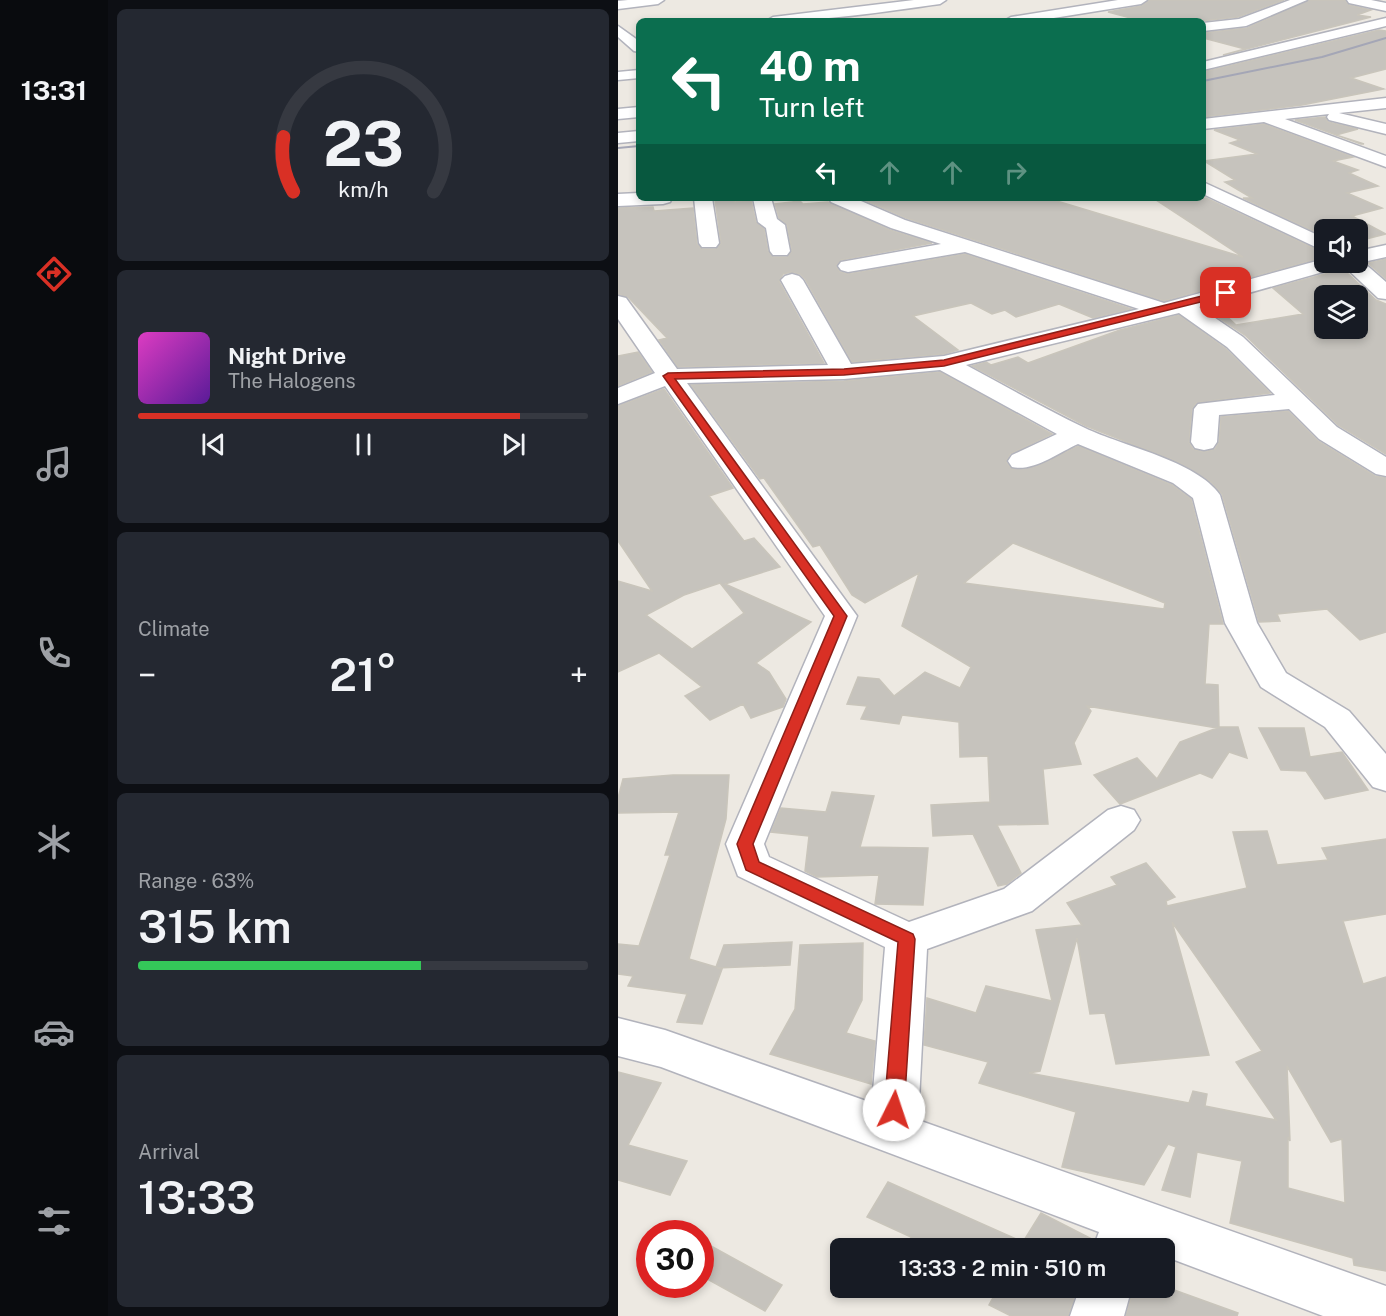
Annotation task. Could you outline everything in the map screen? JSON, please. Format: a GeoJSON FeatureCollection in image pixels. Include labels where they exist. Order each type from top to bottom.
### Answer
{"type":"FeatureCollection","features":[{"type":"Feature","properties":{"kind":"street"},"geometry":{"type":"LineString","coordinates":[[618,5],[658,0]]}},
{"type":"Feature","properties":{"kind":"street"},"geometry":{"type":"LineString","coordinates":[[803,18],[940,0]]}},
{"type":"Feature","properties":{"kind":"street"},"geometry":{"type":"LineString","coordinates":[[1056,0],[1101,18]]}},
{"type":"Feature","properties":{"kind":"street"},"geometry":{"type":"LineString","coordinates":[[1030,18],[1141,0]]}},
{"type":"Feature","properties":{"kind":"street"},"geometry":{"type":"LineString","coordinates":[[1206,27],[1241,23],[1301,0]]}},
{"type":"Feature","properties":{"kind":"street"},"geometry":{"type":"LineString","coordinates":[[1353,0],[1386,7]]}},
{"type":"Feature","properties":{"kind":"street"},"geometry":{"type":"LineString","coordinates":[[822,5],[853,18]]}},
{"type":"Feature","properties":{"kind":"street"},"geometry":{"type":"LineString","coordinates":[[1208,63],[1386,22]]}},
{"type":"Feature","properties":{"kind":"street"},"geometry":{"type":"LineString","coordinates":[[618,30],[632,41]]}},
{"type":"Feature","properties":{"kind":"street"},"geometry":{"type":"LineString","coordinates":[[618,76],[636,74]]}},
{"type":"Feature","properties":{"kind":"street"},"geometry":{"type":"LineString","coordinates":[[1206,124],[1386,103]]}},
{"type":"Feature","properties":{"kind":"street"},"geometry":{"type":"LineString","coordinates":[[1314,111],[1386,129]]}},
{"type":"Feature","properties":{"kind":"street"},"geometry":{"type":"LineString","coordinates":[[618,114],[636,112]]}},
{"type":"Feature","properties":{"kind":"street"},"geometry":{"type":"LineString","coordinates":[[1261,117],[1329,139],[1386,162]]}},
{"type":"Feature","properties":{"kind":"street"},"geometry":{"type":"LineString","coordinates":[[618,138],[636,136]]}},
{"type":"Feature","properties":{"kind":"street"},"geometry":{"type":"LineString","coordinates":[[1206,188],[1314,240]]}},
{"type":"Feature","properties":{"kind":"street"},"geometry":{"type":"LineString","coordinates":[[618,200],[636,199]]}},
{"type":"Feature","properties":{"kind":"street"},"geometry":{"type":"LineString","coordinates":[[703,201],[709,243]]}},
{"type":"Feature","properties":{"kind":"street"},"geometry":{"type":"LineString","coordinates":[[763,201],[768,222],[775,225],[780,251]]}},
{"type":"Feature","properties":{"kind":"street"},"geometry":{"type":"LineString","coordinates":[[845,201],[898,224],[1173,308],[1235,342],[1328,433],[1386,468]]}},
{"type":"Feature","properties":{"kind":"street"},"geometry":{"type":"LineString","coordinates":[[848,266],[967,246]]}},
{"type":"Feature","properties":{"kind":"street"},"geometry":{"type":"LineString","coordinates":[[1368,255],[1386,251]]}},
{"type":"Feature","properties":{"kind":"street"},"geometry":{"type":"LineString","coordinates":[[618,396],[668,376],[844,372],[944,363],[1173,308],[1314,268]]}},
{"type":"Feature","properties":{"kind":"street"},"geometry":{"type":"LineString","coordinates":[[1364,273],[1386,293]]}},
{"type":"Feature","properties":{"kind":"street"},"geometry":{"type":"LineString","coordinates":[[792,280],[844,372]]}},
{"type":"Feature","properties":{"kind":"street"},"geometry":{"type":"LineString","coordinates":[[618,303],[841,616],[745,844],[752,866],[907,939],[1018,900],[1121,820]]}},
{"type":"Feature","properties":{"kind":"street"},"geometry":{"type":"LineString","coordinates":[[944,363],[1077,434],[1183,477],[1206,495],[1241,623],[1273,680],[1336,719],[1386,778]]}},
{"type":"Feature","properties":{"kind":"street"},"geometry":{"type":"LineString","coordinates":[[1204,442],[1207,409],[1295,401]]}},
{"type":"Feature","properties":{"kind":"street"},"geometry":{"type":"LineString","coordinates":[[1021,461],[1077,434]]}},
{"type":"Feature","properties":{"kind":"street"},"geometry":{"type":"LineString","coordinates":[[892,1132],[907,939]]}},
{"type":"Feature","properties":{"kind":"street"},"geometry":{"type":"LineString","coordinates":[[618,1037],[665,1049],[892,1132],[1123,1233],[1386,1312]]}},
{"type":"Feature","properties":{"kind":"street"},"geometry":{"type":"LineString","coordinates":[[1097,1316],[1103,1298]]}},
{"type":"Feature","properties":{"kind":"building"},"geometry":{"type":"Polygon","coordinates":[[[1150,0],[1284,0],[1238,17],[1206,21],[1206,18],[1131,18],[1108,12],[1141,6],[1150,0]]]}},
{"type":"Feature","properties":{"kind":"building"},"geometry":{"type":"Polygon","coordinates":[[[1309,0],[1345,0],[1349,5],[1371,10],[1357,15],[1371,17],[1223,55],[1245,49],[1206,39],[1206,33],[1247,28],[1309,0]]]}},
{"type":"Feature","properties":{"kind":"building"},"geometry":{"type":"Polygon","coordinates":[[[1379,30],[1386,31],[1386,69],[1351,78],[1384,89],[1302,105],[1206,117],[1206,71],[1379,30]]]}},
{"type":"Feature","properties":{"kind":"building"},"geometry":{"type":"Polygon","coordinates":[[[1325,117],[1328,122],[1358,129],[1336,135],[1295,120],[1325,117]]]}},
{"type":"Feature","properties":{"kind":"building"},"geometry":{"type":"Polygon","coordinates":[[[1264,124],[1353,157],[1333,161],[1358,170],[1349,173],[1378,186],[1347,193],[1382,208],[1352,216],[1358,219],[1314,219],[1314,231],[1243,198],[1252,198],[1225,182],[1235,180],[1206,162],[1257,154],[1230,143],[1240,140],[1214,130],[1264,124]]]}},
{"type":"Feature","properties":{"kind":"building"},"geometry":{"type":"Polygon","coordinates":[[[1206,198],[1314,248],[1314,260],[1164,301],[906,218],[867,201],[1057,201],[1243,257],[1158,201],[1206,201],[1206,198]]]}},
{"type":"Feature","properties":{"kind":"building"},"geometry":{"type":"Polygon","coordinates":[[[715,201],[751,201],[756,222],[764,229],[768,251],[773,257],[787,257],[792,251],[787,225],[779,218],[775,204],[800,201],[803,204],[828,202],[890,230],[932,243],[841,260],[836,266],[840,272],[848,274],[965,254],[1131,309],[1093,318],[1059,304],[1016,317],[1005,310],[992,314],[971,303],[913,316],[958,350],[944,354],[852,362],[805,279],[800,274],[791,272],[783,274],[779,281],[824,363],[678,367],[659,340],[667,338],[628,297],[618,294],[618,208],[653,207],[654,211],[693,208],[697,244],[702,249],[716,249],[721,243],[715,201]]]}},
{"type":"Feature","properties":{"kind":"building"},"geometry":{"type":"Polygon","coordinates":[[[1368,224],[1386,234],[1368,238],[1368,224]]]}},
{"type":"Feature","properties":{"kind":"building"},"geometry":{"type":"Polygon","coordinates":[[[1386,259],[1386,279],[1368,263],[1386,259]]]}},
{"type":"Feature","properties":{"kind":"building"},"geometry":{"type":"Polygon","coordinates":[[[1328,273],[1347,273],[1360,285],[1314,285],[1314,339],[1368,339],[1368,292],[1376,300],[1386,304],[1386,454],[1338,425],[1245,335],[1204,308],[1215,305],[1236,325],[1303,314],[1273,288],[1328,273]]]}},
{"type":"Feature","properties":{"kind":"building"},"geometry":{"type":"Polygon","coordinates":[[[1179,315],[1226,349],[1270,393],[1196,403],[1192,409],[1189,442],[1193,449],[1204,452],[1215,449],[1219,442],[1221,417],[1288,411],[1318,441],[1375,476],[1386,478],[1386,632],[1360,640],[1327,609],[1277,614],[1280,621],[1259,622],[1222,494],[1211,482],[1178,462],[1086,426],[972,366],[986,362],[991,365],[1018,357],[1028,363],[1120,330],[1179,315]]]}},
{"type":"Feature","properties":{"kind":"building"},"geometry":{"type":"Polygon","coordinates":[[[638,352],[652,372],[618,386],[618,356],[638,352]]]}},
{"type":"Feature","properties":{"kind":"building"},"geometry":{"type":"Polygon","coordinates":[[[940,372],[1052,434],[1010,454],[1006,462],[1012,469],[1037,466],[1078,446],[1172,485],[1191,499],[1223,624],[1209,624],[1205,684],[1218,685],[1219,727],[1238,727],[1247,758],[1229,752],[1212,778],[1200,773],[1120,804],[1094,775],[1137,758],[1157,779],[1180,742],[1217,728],[1087,706],[1091,711],[1074,743],[1081,764],[1043,769],[1048,824],[997,825],[1021,873],[1007,884],[998,886],[973,834],[933,836],[931,805],[990,802],[988,756],[960,757],[959,722],[902,715],[899,724],[861,719],[867,706],[847,704],[858,677],[879,679],[894,696],[925,672],[960,688],[971,667],[902,626],[919,573],[865,603],[852,595],[820,545],[813,547],[764,478],[760,479],[691,385],[844,381],[940,372]],[[1013,543],[964,583],[1164,609],[1165,603],[1013,543]]]}},
{"type":"Feature","properties":{"kind":"building"},"geometry":{"type":"Polygon","coordinates":[[[664,389],[733,488],[709,496],[744,541],[754,538],[780,567],[725,584],[811,622],[756,663],[769,672],[786,699],[783,707],[751,718],[743,704],[710,720],[685,696],[702,687],[659,653],[618,672],[618,581],[652,591],[618,541],[618,406],[664,389]],[[720,583],[684,595],[646,615],[692,649],[744,613],[720,583]]]}},
{"type":"Feature","properties":{"kind":"building"},"geometry":{"type":"Polygon","coordinates":[[[1259,728],[1304,728],[1310,757],[1342,752],[1368,790],[1325,799],[1306,771],[1281,770],[1259,728]]]}},
{"type":"Feature","properties":{"kind":"building"},"geometry":{"type":"Polygon","coordinates":[[[673,775],[729,775],[726,819],[689,959],[716,967],[724,945],[792,942],[790,965],[717,968],[722,969],[702,1024],[677,1022],[687,994],[628,986],[633,976],[618,974],[618,944],[639,946],[670,855],[665,855],[679,812],[618,813],[618,798],[623,779],[673,775]]]}},
{"type":"Feature","properties":{"kind":"building"},"geometry":{"type":"Polygon","coordinates":[[[832,792],[874,796],[860,847],[928,848],[923,905],[875,904],[879,875],[817,877],[805,871],[809,836],[771,832],[781,808],[826,812],[832,792]]]}},
{"type":"Feature","properties":{"kind":"building"},"geometry":{"type":"Polygon","coordinates":[[[1267,831],[1277,865],[1328,860],[1322,848],[1386,839],[1386,914],[1343,921],[1363,984],[1386,977],[1386,1271],[1354,1265],[1353,1258],[1230,1223],[1242,1161],[1197,1152],[1190,1197],[1162,1190],[1176,1147],[1168,1144],[1144,1185],[1062,1167],[1076,1112],[979,1083],[988,1062],[924,1045],[927,998],[976,1013],[986,986],[1052,1001],[1036,930],[1082,925],[1067,903],[1117,885],[1111,877],[1146,863],[1175,897],[1166,901],[1167,906],[1247,888],[1233,832],[1267,831]],[[1172,922],[1209,1055],[1116,1064],[1105,1013],[1090,1014],[1077,938],[1040,1071],[1029,1073],[1189,1103],[1193,1091],[1207,1094],[1205,1106],[1276,1120],[1236,1062],[1262,1051],[1172,922]],[[1287,1066],[1290,1141],[1288,1137],[1288,1188],[1345,1203],[1342,1139],[1331,1142],[1287,1066]]]}},
{"type":"Feature","properties":{"kind":"building"},"geometry":{"type":"Polygon","coordinates":[[[863,943],[862,1000],[846,1033],[875,1041],[871,1084],[770,1054],[795,1009],[800,945],[863,943]]]}},
{"type":"Feature","properties":{"kind":"building"},"geometry":{"type":"Polygon","coordinates":[[[618,1072],[661,1083],[628,1145],[687,1161],[670,1195],[618,1180],[618,1072]]]}},
{"type":"Feature","properties":{"kind":"building"},"geometry":{"type":"Polygon","coordinates":[[[888,1182],[1014,1238],[911,1238],[867,1217],[888,1182]]]}},
{"type":"Feature","properties":{"kind":"building"},"geometry":{"type":"Polygon","coordinates":[[[1041,1213],[1090,1238],[1025,1238],[1041,1213]]]}},
{"type":"Feature","properties":{"kind":"building"},"geometry":{"type":"Polygon","coordinates":[[[714,1248],[782,1285],[765,1311],[714,1283],[714,1248]]]}},
{"type":"Feature","properties":{"kind":"building"},"geometry":{"type":"Polygon","coordinates":[[[1175,1290],[1238,1313],[1237,1316],[1126,1316],[1131,1298],[1175,1298],[1175,1290]]]}},
{"type":"Feature","properties":{"kind":"building"},"geometry":{"type":"Polygon","coordinates":[[[993,1298],[1074,1298],[1068,1316],[1011,1316],[989,1305],[993,1298]]]}},
{"type":"Feature","properties":{"kind":"railway"},"geometry":{"type":"LineString","coordinates":[[1206,80],[1322,57],[1386,38]]}},
{"type":"Feature","properties":{"kind":"railway"},"geometry":{"type":"LineString","coordinates":[[618,148],[636,146]]}},
{"type":"Feature","properties":{"kind":"route"},"geometry":{"type":"LineString","coordinates":[[894,1110],[907,939],[752,866],[745,844],[841,616],[668,376],[844,372],[944,363],[1226,293]]}}]}
